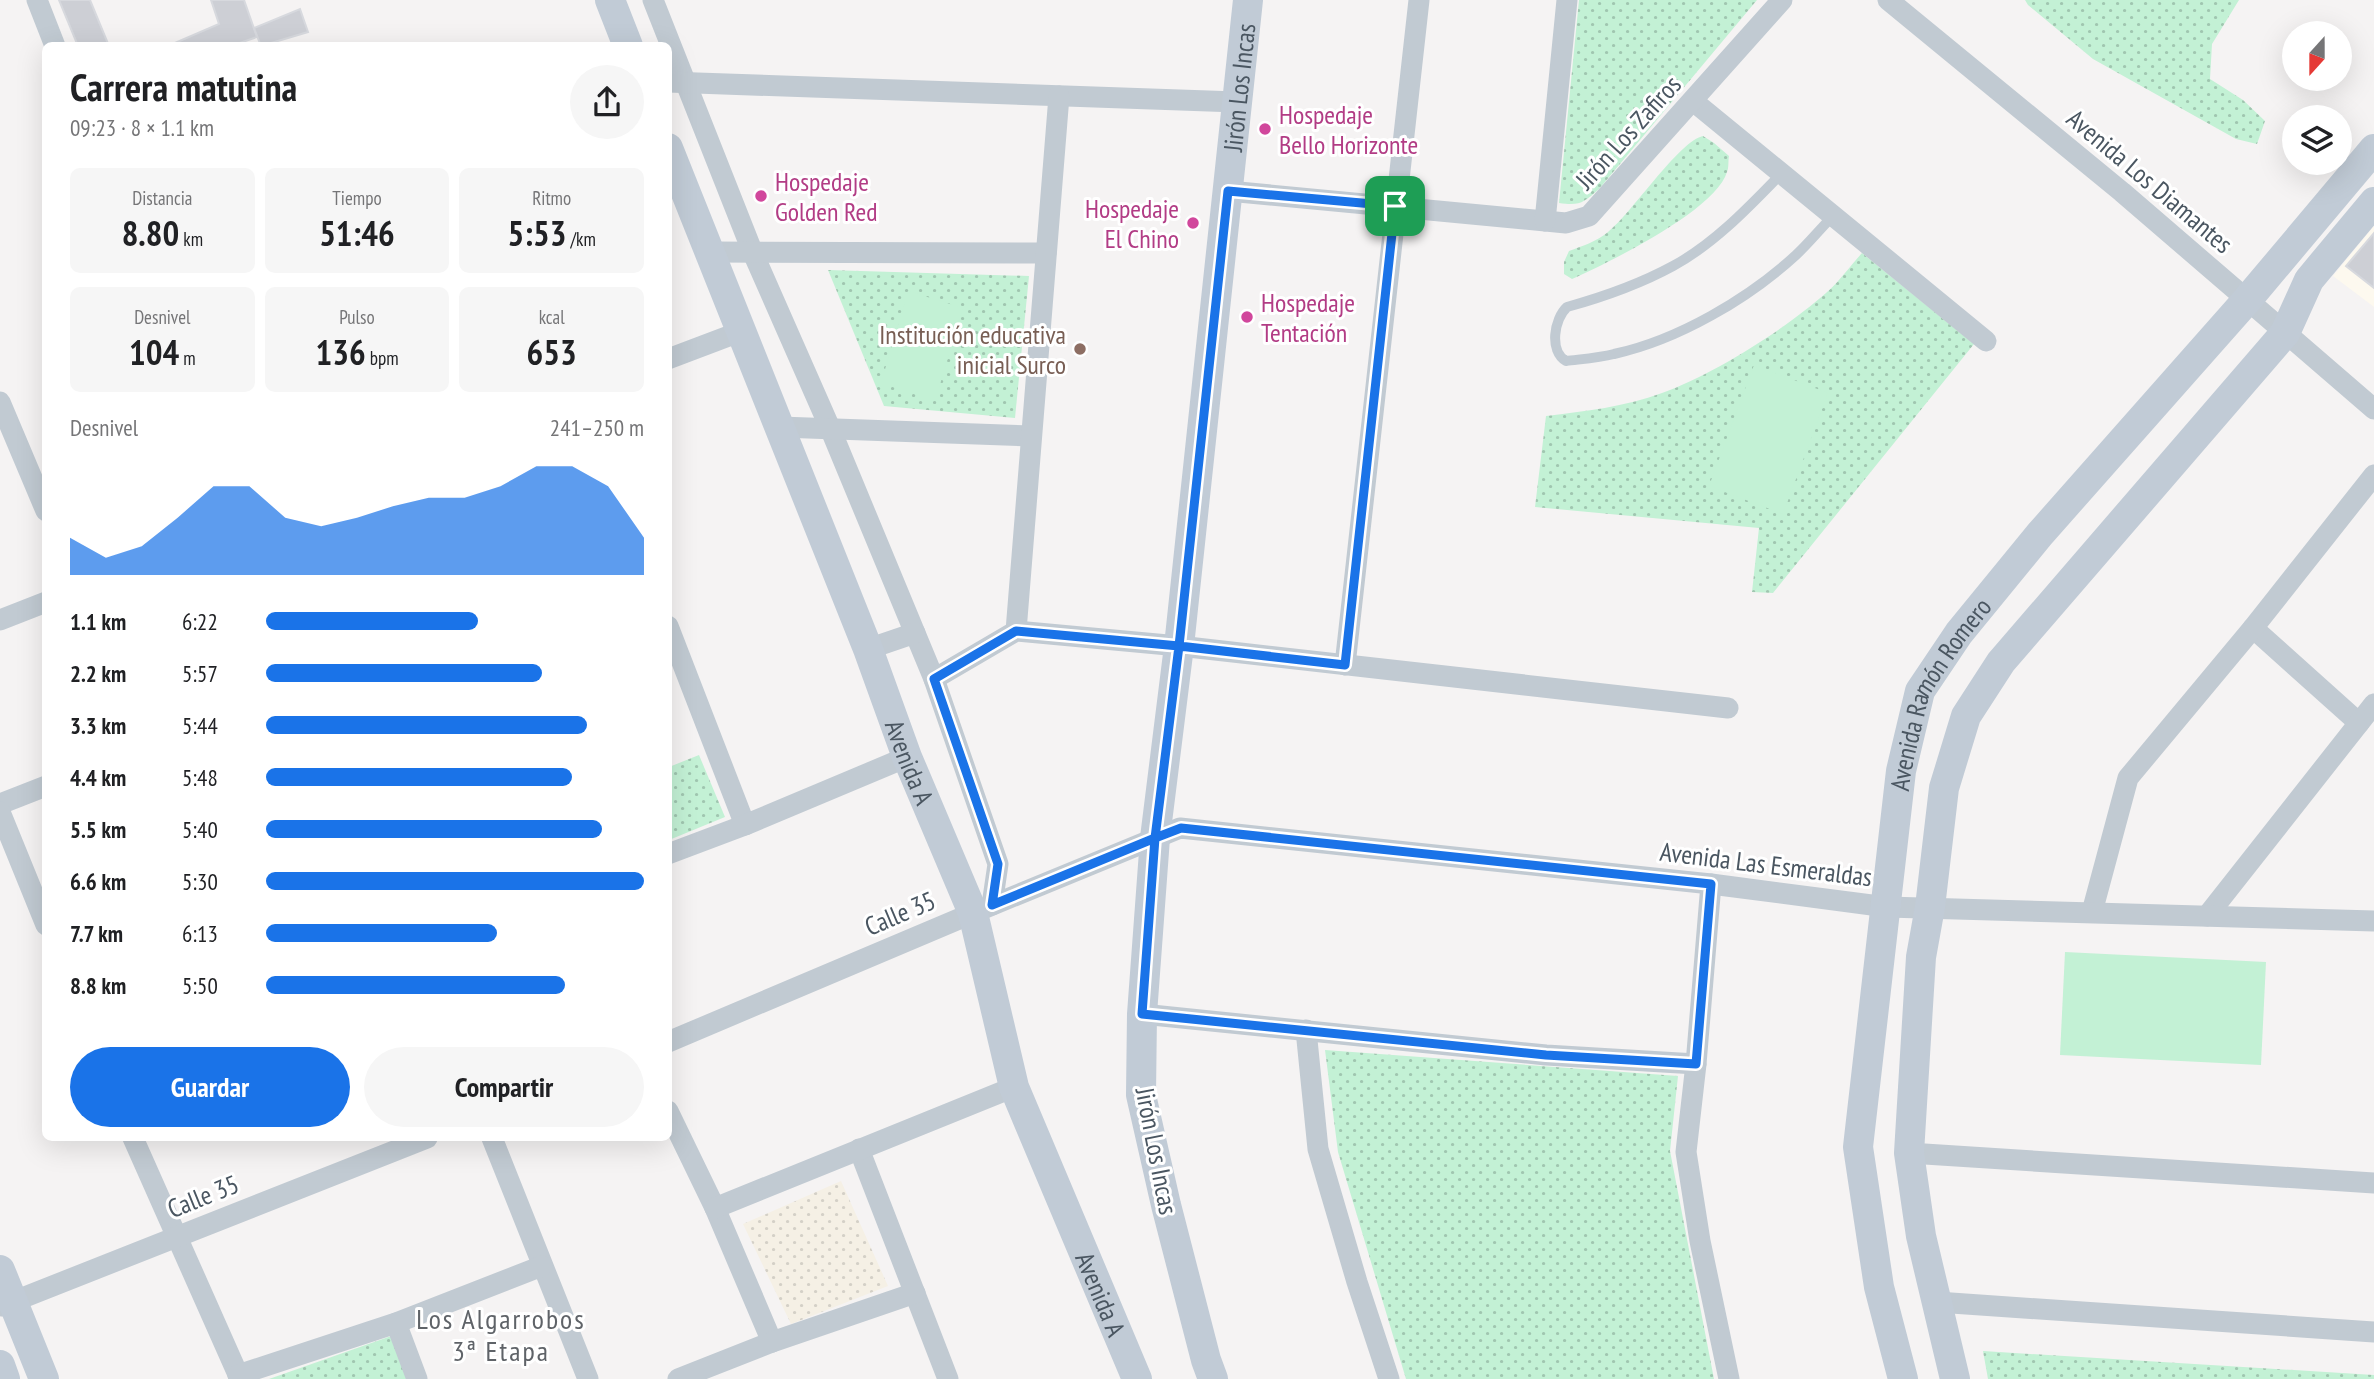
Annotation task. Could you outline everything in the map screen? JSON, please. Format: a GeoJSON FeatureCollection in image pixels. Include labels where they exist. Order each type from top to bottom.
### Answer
{"type":"FeatureCollection","features":[{"type":"Feature","properties":{"kind":"street"},"geometry":{"type":"LineString","coordinates":[[37,0],[53,42]]}},
{"type":"Feature","properties":{"kind":"street"},"geometry":{"type":"LineString","coordinates":[[610,0],[626,42]]}},
{"type":"Feature","properties":{"kind":"street"},"geometry":{"type":"LineString","coordinates":[[653,0],[666,42]]}},
{"type":"Feature","properties":{"kind":"street","name":"Jirón Los Incas"},"geometry":{"type":"LineString","coordinates":[[1213,1379],[1166,1205],[1141,1095],[1142,1014],[1155,838],[1179,646],[1248,0]]}},
{"type":"Feature","properties":{"kind":"street"},"geometry":{"type":"LineString","coordinates":[[1345,665],[1419,0]]}},
{"type":"Feature","properties":{"kind":"street"},"geometry":{"type":"LineString","coordinates":[[1545,221],[1567,0]]}},
{"type":"Feature","properties":{"kind":"street","name":"Jirón Los Zafiros"},"geometry":{"type":"LineString","coordinates":[[1228,191],[1566,223],[1589,216],[1782,0]]}},
{"type":"Feature","properties":{"kind":"street","name":"Avenida Los Diamantes"},"geometry":{"type":"LineString","coordinates":[[1888,0],[2122,192],[2374,409]]}},
{"type":"Feature","properties":{"kind":"street"},"geometry":{"type":"LineString","coordinates":[[672,62],[678,82],[830,428],[934,679],[998,864],[982,909]]}},
{"type":"Feature","properties":{"kind":"street"},"geometry":{"type":"LineString","coordinates":[[678,82],[1237,102]]}},
{"type":"Feature","properties":{"kind":"street"},"geometry":{"type":"LineString","coordinates":[[1016,631],[1059,96]]}},
{"type":"Feature","properties":{"kind":"street"},"geometry":{"type":"LineString","coordinates":[[1693,101],[1986,341]]}},
{"type":"Feature","properties":{"kind":"street","name":"Avenida Ramón Romero"},"geometry":{"type":"LineString","coordinates":[[1903,1379],[1879,1287],[1858,1147],[1901,771],[1920,691],[1959,633],[2040,534],[2247,300],[2374,149]]}},
{"type":"Feature","properties":{"kind":"street","name":"Avenida A"},"geometry":{"type":"LineString","coordinates":[[674,180],[710,252],[868,649],[907,757],[982,909],[1014,1087],[1137,1379]]}},
{"type":"Feature","properties":{"kind":"street","name":"Avenida Ramón Romero"},"geometry":{"type":"LineString","coordinates":[[1955,1379],[1921,1236],[1909,1153],[1921,957],[1930,907],[1944,788],[1966,716],[2001,662],[2285,333],[2309,280],[2374,202]]}},
{"type":"Feature","properties":{"kind":"street"},"geometry":{"type":"LineString","coordinates":[[710,252],[1046,253]]}},
{"type":"Feature","properties":{"kind":"street"},"geometry":{"type":"LineString","coordinates":[[672,357],[741,331]]}},
{"type":"Feature","properties":{"kind":"street"},"geometry":{"type":"LineString","coordinates":[[0,402],[8,442],[42,504]]}},
{"type":"Feature","properties":{"kind":"street"},"geometry":{"type":"LineString","coordinates":[[780,428],[1031,436]]}},
{"type":"Feature","properties":{"kind":"street"},"geometry":{"type":"LineString","coordinates":[[2092,912],[2128,778],[2253,628],[2374,475]]}},
{"type":"Feature","properties":{"kind":"street"},"geometry":{"type":"LineString","coordinates":[[0,620],[42,604]]}},
{"type":"Feature","properties":{"kind":"street"},"geometry":{"type":"LineString","coordinates":[[2253,628],[2359,723]]}},
{"type":"Feature","properties":{"kind":"street"},"geometry":{"type":"LineString","coordinates":[[934,679],[1016,631],[1179,646],[1728,708]]}},
{"type":"Feature","properties":{"kind":"street"},"geometry":{"type":"LineString","coordinates":[[868,649],[915,633]]}},
{"type":"Feature","properties":{"kind":"street"},"geometry":{"type":"LineString","coordinates":[[672,636],[746,825]]}},
{"type":"Feature","properties":{"kind":"street"},"geometry":{"type":"LineString","coordinates":[[2207,916],[2374,704]]}},
{"type":"Feature","properties":{"kind":"street"},"geometry":{"type":"LineString","coordinates":[[672,853],[746,825],[907,757]]}},
{"type":"Feature","properties":{"kind":"street"},"geometry":{"type":"LineString","coordinates":[[0,804],[42,788]]}},
{"type":"Feature","properties":{"kind":"street"},"geometry":{"type":"LineString","coordinates":[[0,812],[42,915]]}},
{"type":"Feature","properties":{"kind":"street","name":"Avenida Las Esmeraldas"},"geometry":{"type":"LineString","coordinates":[[1155,838],[1181,828],[1711,884],[1887,908],[1930,907],[2374,921]]}},
{"type":"Feature","properties":{"kind":"street","name":"Calle 35"},"geometry":{"type":"LineString","coordinates":[[672,1040],[1155,838]]}},
{"type":"Feature","properties":{"kind":"street"},"geometry":{"type":"LineString","coordinates":[[1711,884],[1686,1152],[1700,1241],[1729,1379]]}},
{"type":"Feature","properties":{"kind":"street"},"geometry":{"type":"LineString","coordinates":[[1142,1014],[1546,1055],[1696,1064]]}},
{"type":"Feature","properties":{"kind":"street"},"geometry":{"type":"LineString","coordinates":[[1306,1030],[1318,1149],[1389,1379]]}},
{"type":"Feature","properties":{"kind":"street"},"geometry":{"type":"LineString","coordinates":[[715,1208],[1014,1087]]}},
{"type":"Feature","properties":{"kind":"street"},"geometry":{"type":"LineString","coordinates":[[672,1119],[715,1208],[772,1342]]}},
{"type":"Feature","properties":{"kind":"street"},"geometry":{"type":"LineString","coordinates":[[135,1141],[239,1377],[396,1323],[542,1266]]}},
{"type":"Feature","properties":{"kind":"street","name":"Calle 35"},"geometry":{"type":"LineString","coordinates":[[6,1304],[419,1141]]}},
{"type":"Feature","properties":{"kind":"street"},"geometry":{"type":"LineString","coordinates":[[493,1141],[588,1379]]}},
{"type":"Feature","properties":{"kind":"street"},"geometry":{"type":"LineString","coordinates":[[859,1149],[948,1379]]}},
{"type":"Feature","properties":{"kind":"street"},"geometry":{"type":"LineString","coordinates":[[1909,1153],[2374,1183]]}},
{"type":"Feature","properties":{"kind":"street"},"geometry":{"type":"LineString","coordinates":[[0,1270],[6,1304],[44,1379]]}},
{"type":"Feature","properties":{"kind":"street"},"geometry":{"type":"LineString","coordinates":[[678,1379],[772,1342],[915,1293]]}},
{"type":"Feature","properties":{"kind":"street"},"geometry":{"type":"LineString","coordinates":[[1937,1302],[2374,1332]]}},
{"type":"Feature","properties":{"kind":"street"},"geometry":{"type":"LineString","coordinates":[[396,1323],[417,1379]]}},
{"type":"Feature","properties":{"kind":"street"},"geometry":{"type":"LineString","coordinates":[[0,1365],[5,1379]]}},
{"type":"Feature","properties":{"kind":"lane"},"geometry":{"type":"LineString","coordinates":[[1781,174],[1711,240],[1675,265],[1633,285],[1567,307],[1560,313],[1557,323],[1556,351],[1559,357],[1566,361],[1614,354],[1661,340],[1703,320],[1724,309],[1796,256],[1833,216]]}},
{"type":"Feature","properties":{"kind":"shaded area"},"geometry":{"type":"Polygon","coordinates":[[[2374,226],[2374,307],[2333,276],[2374,226]]]}},
{"type":"Feature","properties":{"kind":"green space"},"geometry":{"type":"Polygon","coordinates":[[[1579,0],[1757,0],[1599,189],[1577,204],[1566,204],[1559,203],[1579,0]]]}},
{"type":"Feature","properties":{"kind":"green space"},"geometry":{"type":"Polygon","coordinates":[[[2025,0],[2239,0],[2212,44],[2210,79],[2243,100],[2265,121],[2257,144],[2236,139],[2093,59],[2025,0]]]}},
{"type":"Feature","properties":{"kind":"green space"},"geometry":{"type":"Polygon","coordinates":[[[1703,136],[1729,156],[1728,169],[1719,187],[1683,218],[1659,234],[1572,279],[1564,274],[1564,262],[1569,251],[1608,232],[1681,150],[1703,136]]]}},
{"type":"Feature","properties":{"kind":"green space"},"geometry":{"type":"Polygon","coordinates":[[[1862,253],[1974,344],[1773,593],[1752,592],[1759,528],[1535,507],[1546,416],[1634,402],[1704,375],[1748,350],[1809,307],[1835,284],[1862,253]]]}},
{"type":"Feature","properties":{"kind":"green space"},"geometry":{"type":"Polygon","coordinates":[[[828,270],[1029,276],[1015,418],[884,406],[828,270]]]}},
{"type":"Feature","properties":{"kind":"green space"},"geometry":{"type":"Polygon","coordinates":[[[908,291],[963,308],[935,401],[881,383],[908,291]]]}},
{"type":"Feature","properties":{"kind":"green space"},"geometry":{"type":"Polygon","coordinates":[[[1754,365],[1828,393],[1783,514],[1709,486],[1754,365]]]}},
{"type":"Feature","properties":{"kind":"green space"},"geometry":{"type":"Polygon","coordinates":[[[699,755],[725,817],[672,839],[672,766],[699,755]]]}},
{"type":"Feature","properties":{"kind":"green space"},"geometry":{"type":"Polygon","coordinates":[[[2065,952],[2266,962],[2261,1065],[2060,1055],[2065,952]]]}},
{"type":"Feature","properties":{"kind":"green space"},"geometry":{"type":"Polygon","coordinates":[[[1325,1050],[1678,1076],[1670,1151],[1714,1379],[1406,1379],[1338,1152],[1325,1050]]]}},
{"type":"Feature","properties":{"kind":"green space"},"geometry":{"type":"Polygon","coordinates":[[[394,1335],[410,1379],[269,1379],[394,1335]]]}},
{"type":"Feature","properties":{"kind":"green space"},"geometry":{"type":"Polygon","coordinates":[[[1983,1351],[2374,1375],[2374,1379],[1988,1379],[1983,1351]]]}},
{"type":"Feature","properties":{"kind":"sand"},"geometry":{"type":"Polygon","coordinates":[[[841,1181],[888,1286],[791,1324],[743,1224],[841,1181]]]}},
{"type":"Feature","properties":{"kind":"building"},"geometry":{"type":"Polygon","coordinates":[[[59,0],[90,0],[107,42],[76,42],[59,0]]]}},
{"type":"Feature","properties":{"kind":"building"},"geometry":{"type":"Polygon","coordinates":[[[211,0],[244,0],[257,37],[243,42],[177,42],[219,24],[211,0]]]}},
{"type":"Feature","properties":{"kind":"building"},"geometry":{"type":"Polygon","coordinates":[[[300,9],[308,32],[274,42],[259,42],[254,28],[300,9]]]}},
{"type":"Feature","properties":{"kind":"building"},"geometry":{"type":"Polygon","coordinates":[[[2374,233],[2374,288],[2346,266],[2374,233]]]}},
{"type":"Feature","properties":{"kind":"place","name":"Hospedaje Bello Horizonte"},"geometry":{"type":"Point","coordinates":[1265,129]}},
{"type":"Feature","properties":{"kind":"place","name":"Hospedaje Golden Red"},"geometry":{"type":"Point","coordinates":[761,196]}},
{"type":"Feature","properties":{"kind":"place","name":"Hospedaje El Chino"},"geometry":{"type":"Point","coordinates":[1193,223]}},
{"type":"Feature","properties":{"kind":"place","name":"Hospedaje Tentación"},"geometry":{"type":"Point","coordinates":[1247,317]}},
{"type":"Feature","properties":{"kind":"place","name":"Institución educativa inicial Surco"},"geometry":{"type":"Point","coordinates":[1080,349]}},
{"type":"Feature","properties":{"kind":"district","name":"Los Algarrobos 3ª Etapa"},"geometry":{"type":"Point","coordinates":[501,1334]}},
{"type":"Feature","properties":{"kind":"route"},"geometry":{"type":"LineString","coordinates":[[1395,206],[1228,191],[1179,646],[1016,631],[934,679],[998,864],[992,905],[1155,838],[1142,1014],[1546,1055],[1696,1064],[1711,884],[1181,828],[1155,838],[1179,646],[1345,665],[1395,206]]}}]}
